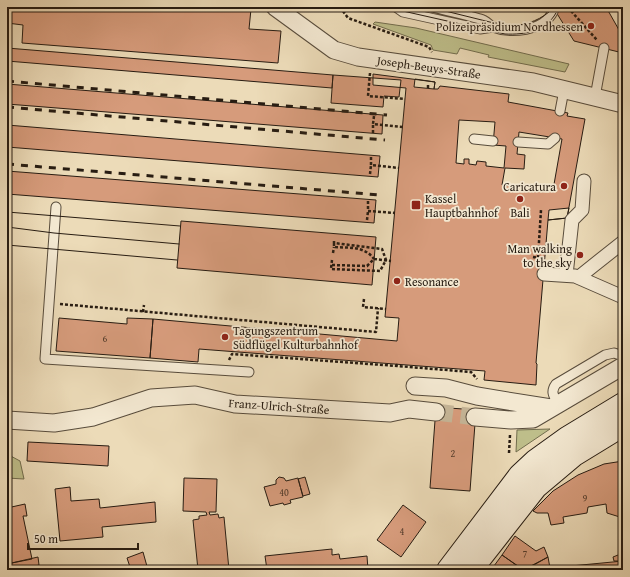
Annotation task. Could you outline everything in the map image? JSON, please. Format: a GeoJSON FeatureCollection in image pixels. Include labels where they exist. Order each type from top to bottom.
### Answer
{"type":"FeatureCollection","features":[{"type":"Feature","properties":{"kind":"main road"},"geometry":{"type":"LineString","coordinates":[[448,570],[520,475],[535,461],[567,438],[623,404]]}},
{"type":"Feature","properties":{"kind":"main road"},"geometry":{"type":"LineString","coordinates":[[471,570],[536,487],[574,455],[623,424]]}},
{"type":"Feature","properties":{"kind":"street","name":"Joseph-Beuys-Straße"},"geometry":{"type":"LineString","coordinates":[[275,7],[334,50],[358,57],[512,79],[623,104]]}},
{"type":"Feature","properties":{"kind":"street"},"geometry":{"type":"LineString","coordinates":[[566,275],[572,220],[582,210],[584,181]]}},
{"type":"Feature","properties":{"kind":"street"},"geometry":{"type":"LineString","coordinates":[[580,277],[623,242]]}},
{"type":"Feature","properties":{"kind":"street"},"geometry":{"type":"LineString","coordinates":[[544,274],[580,277],[623,297]]}},
{"type":"Feature","properties":{"kind":"street"},"geometry":{"type":"LineString","coordinates":[[476,417],[511,420],[533,419],[623,366]]}},
{"type":"Feature","properties":{"kind":"street"},"geometry":{"type":"LineString","coordinates":[[415,386],[446,388],[477,396],[555,406]]}},
{"type":"Feature","properties":{"kind":"street","name":"Franz-Ulrich-Straße"},"geometry":{"type":"LineString","coordinates":[[7,420],[54,423],[93,417],[152,398],[195,395],[235,404],[390,413],[409,409],[436,412]]}},
{"type":"Feature","properties":{"kind":"lane"},"geometry":{"type":"LineString","coordinates":[[396,7],[403,12],[480,29],[493,27],[512,31],[538,25],[548,19],[552,12]]}},
{"type":"Feature","properties":{"kind":"lane"},"geometry":{"type":"LineString","coordinates":[[432,7],[483,19],[493,27]]}},
{"type":"Feature","properties":{"kind":"lane"},"geometry":{"type":"LineString","coordinates":[[595,97],[604,48]]}},
{"type":"Feature","properties":{"kind":"lane"},"geometry":{"type":"LineString","coordinates":[[560,111],[564,90]]}},
{"type":"Feature","properties":{"kind":"lane"},"geometry":{"type":"LineString","coordinates":[[518,142],[548,144],[555,138]]}},
{"type":"Feature","properties":{"kind":"lane"},"geometry":{"type":"LineString","coordinates":[[474,139],[493,141]]}},
{"type":"Feature","properties":{"kind":"lane"},"geometry":{"type":"LineString","coordinates":[[56,207],[45,359],[249,372]]}},
{"type":"Feature","properties":{"kind":"lane"},"geometry":{"type":"LineString","coordinates":[[555,406],[552,389],[556,384],[605,355],[614,353],[623,356]]}},
{"type":"Feature","properties":{"kind":"path"},"geometry":{"type":"LineString","coordinates":[[340,7],[348,18],[429,47]]}},
{"type":"Feature","properties":{"kind":"path"},"geometry":{"type":"LineString","coordinates":[[572,10],[604,48]]}},
{"type":"Feature","properties":{"kind":"path"},"geometry":{"type":"LineString","coordinates":[[370,71],[368,97],[405,99]]}},
{"type":"Feature","properties":{"kind":"path"},"geometry":{"type":"LineString","coordinates":[[428,88],[429,84]]}},
{"type":"Feature","properties":{"kind":"path"},"geometry":{"type":"LineString","coordinates":[[373,133],[374,116]]}},
{"type":"Feature","properties":{"kind":"path"},"geometry":{"type":"LineString","coordinates":[[373,124],[403,127]]}},
{"type":"Feature","properties":{"kind":"path"},"geometry":{"type":"LineString","coordinates":[[370,174],[371,157]]}},
{"type":"Feature","properties":{"kind":"path"},"geometry":{"type":"LineString","coordinates":[[371,165],[399,168]]}},
{"type":"Feature","properties":{"kind":"path"},"geometry":{"type":"LineString","coordinates":[[367,220],[368,201]]}},
{"type":"Feature","properties":{"kind":"path"},"geometry":{"type":"LineString","coordinates":[[533,257],[538,258],[541,210]]}},
{"type":"Feature","properties":{"kind":"path"},"geometry":{"type":"LineString","coordinates":[[368,211],[395,213]]}},
{"type":"Feature","properties":{"kind":"path"},"geometry":{"type":"LineString","coordinates":[[333,254],[334,244]]}},
{"type":"Feature","properties":{"kind":"path"},"geometry":{"type":"LineString","coordinates":[[334,244],[369,252],[374,259],[391,261]]}},
{"type":"Feature","properties":{"kind":"path"},"geometry":{"type":"LineString","coordinates":[[332,260],[331,270],[380,271],[386,260],[382,249],[334,244]]}},
{"type":"Feature","properties":{"kind":"path"},"geometry":{"type":"LineString","coordinates":[[332,265],[367,266],[374,259]]}},
{"type":"Feature","properties":{"kind":"path"},"geometry":{"type":"LineString","coordinates":[[364,299],[363,307],[386,309]]}},
{"type":"Feature","properties":{"kind":"path"},"geometry":{"type":"LineString","coordinates":[[48,303],[376,332],[378,308]]}},
{"type":"Feature","properties":{"kind":"path"},"geometry":{"type":"LineString","coordinates":[[143,312],[144,305]]}},
{"type":"Feature","properties":{"kind":"path"},"geometry":{"type":"LineString","coordinates":[[224,370],[232,354],[397,366]]}},
{"type":"Feature","properties":{"kind":"path"},"geometry":{"type":"LineString","coordinates":[[509,453],[511,432]]}},
{"type":"Feature","properties":{"kind":"green space"},"geometry":{"type":"Polygon","coordinates":[[[375,22],[416,28],[569,64],[565,72],[488,57],[489,55],[460,48],[457,54],[433,50],[431,45],[373,24],[375,22]]]}},
{"type":"Feature","properties":{"kind":"green space"},"geometry":{"type":"Polygon","coordinates":[[[550,429],[516,452],[517,430],[550,429]]]}},
{"type":"Feature","properties":{"kind":"green space"},"geometry":{"type":"Polygon","coordinates":[[[7,454],[20,461],[24,479],[7,478],[7,454]]]}},
{"type":"Feature","properties":{"kind":"building"},"geometry":{"type":"Polygon","coordinates":[[[7,7],[225,7],[251,9],[249,29],[281,31],[278,63],[22,43],[23,25],[7,23],[7,7]]]}},
{"type":"Feature","properties":{"kind":"building","name":"Polizeipräsidium Nordhessen"},"geometry":{"type":"Polygon","coordinates":[[[497,7],[606,7],[623,37],[623,53],[574,41],[556,12],[515,11],[497,7]]]}},
{"type":"Feature","properties":{"kind":"building"},"geometry":{"type":"Polygon","coordinates":[[[7,48],[333,75],[332,88],[7,61],[7,48]]]}},
{"type":"Feature","properties":{"kind":"building","name":"Kassel Hauptbahnhof"},"geometry":{"type":"Polygon","coordinates":[[[373,74],[435,82],[434,89],[438,89],[440,86],[509,94],[508,102],[568,113],[567,116],[585,119],[567,218],[548,220],[536,363],[536,385],[484,380],[485,371],[199,349],[198,362],[150,358],[153,319],[397,341],[399,318],[385,317],[406,88],[373,85],[373,74]],[[459,120],[456,163],[464,164],[464,159],[469,159],[469,164],[476,165],[477,161],[486,162],[486,166],[504,168],[506,146],[493,145],[495,122],[459,120]],[[519,132],[517,154],[525,155],[524,169],[505,168],[502,185],[553,190],[562,139],[519,132]]]}},
{"type":"Feature","properties":{"kind":"building"},"geometry":{"type":"Polygon","coordinates":[[[333,75],[401,80],[399,97],[384,96],[383,107],[331,103],[333,75]]]}},
{"type":"Feature","properties":{"kind":"building"},"geometry":{"type":"Polygon","coordinates":[[[415,79],[435,82],[434,89],[414,87],[415,79]]]}},
{"type":"Feature","properties":{"kind":"building"},"geometry":{"type":"Polygon","coordinates":[[[7,84],[383,115],[382,134],[7,104],[7,84]]]}},
{"type":"Feature","properties":{"kind":"building"},"geometry":{"type":"Polygon","coordinates":[[[7,125],[380,156],[378,177],[7,147],[7,125]]]}},
{"type":"Feature","properties":{"kind":"building"},"geometry":{"type":"Polygon","coordinates":[[[7,171],[376,200],[374,223],[7,194],[7,171]]]}},
{"type":"Feature","properties":{"kind":"building"},"geometry":{"type":"Polygon","coordinates":[[[569,208],[567,218],[548,220],[549,210],[569,208]]]}},
{"type":"Feature","properties":{"kind":"building"},"geometry":{"type":"Polygon","coordinates":[[[181,221],[376,237],[372,285],[177,268],[181,221]]]}},
{"type":"Feature","properties":{"kind":"building"},"geometry":{"type":"Polygon","coordinates":[[[59,318],[127,324],[127,318],[153,319],[150,358],[56,351],[59,318]]]}},
{"type":"Feature","properties":{"kind":"building"},"geometry":{"type":"Polygon","coordinates":[[[436,407],[476,410],[470,491],[430,488],[436,407]]]}},
{"type":"Feature","properties":{"kind":"building"},"geometry":{"type":"Polygon","coordinates":[[[28,442],[109,446],[108,466],[27,461],[28,442]]]}},
{"type":"Feature","properties":{"kind":"building"},"geometry":{"type":"Polygon","coordinates":[[[623,461],[623,518],[607,513],[606,504],[588,507],[587,513],[563,517],[564,523],[551,525],[548,513],[537,513],[533,511],[553,491],[578,475],[604,464],[623,461]]]}},
{"type":"Feature","properties":{"kind":"building"},"geometry":{"type":"Polygon","coordinates":[[[279,477],[284,478],[286,481],[298,478],[303,497],[290,500],[291,503],[284,505],[283,503],[270,506],[264,487],[276,484],[276,480],[279,477]]]}},
{"type":"Feature","properties":{"kind":"building"},"geometry":{"type":"Polygon","coordinates":[[[305,477],[310,494],[303,496],[298,479],[305,477]]]}},
{"type":"Feature","properties":{"kind":"building"},"geometry":{"type":"Polygon","coordinates":[[[184,478],[217,479],[216,512],[209,512],[210,515],[218,514],[219,518],[224,517],[229,570],[198,570],[193,520],[199,519],[199,516],[207,515],[206,512],[183,511],[184,478]]]}},
{"type":"Feature","properties":{"kind":"building"},"geometry":{"type":"Polygon","coordinates":[[[70,487],[71,501],[99,499],[100,508],[155,502],[156,522],[102,527],[103,537],[60,541],[55,489],[70,487]]]}},
{"type":"Feature","properties":{"kind":"building"},"geometry":{"type":"Polygon","coordinates":[[[25,504],[27,516],[23,516],[32,559],[7,564],[7,508],[25,504]]]}},
{"type":"Feature","properties":{"kind":"building"},"geometry":{"type":"Polygon","coordinates":[[[403,505],[426,522],[401,557],[377,540],[403,505]]]}},
{"type":"Feature","properties":{"kind":"building"},"geometry":{"type":"Polygon","coordinates":[[[515,536],[536,551],[544,547],[548,557],[523,570],[502,555],[515,536]]]}},
{"type":"Feature","properties":{"kind":"building"},"geometry":{"type":"Polygon","coordinates":[[[332,549],[332,555],[339,554],[340,559],[367,556],[368,570],[267,570],[265,556],[332,549]]]}},
{"type":"Feature","properties":{"kind":"building"},"geometry":{"type":"Polygon","coordinates":[[[143,552],[148,570],[131,570],[127,558],[143,552]]]}},
{"type":"Feature","properties":{"kind":"building"},"geometry":{"type":"Polygon","coordinates":[[[623,553],[623,561],[614,561],[613,557],[623,553]]]}},
{"type":"Feature","properties":{"kind":"building"},"geometry":{"type":"Polygon","coordinates":[[[502,555],[518,566],[515,570],[491,570],[502,555]]]}},
{"type":"Feature","properties":{"kind":"building"},"geometry":{"type":"Polygon","coordinates":[[[38,557],[39,565],[35,566],[36,570],[7,570],[7,564],[38,557]]]}},
{"type":"Feature","properties":{"kind":"building"},"geometry":{"type":"Polygon","coordinates":[[[548,557],[550,568],[623,561],[623,570],[525,570],[548,557]]]}},
{"type":"Feature","properties":{"kind":"tunnel"},"geometry":{"type":"LineString","coordinates":[[436,412],[475,417]]}},
{"type":"Feature","properties":{"kind":"tram line"},"geometry":{"type":"LineString","coordinates":[[385,7],[505,34],[520,34],[534,31],[547,24],[556,13]]}},
{"type":"Feature","properties":{"kind":"tram line"},"geometry":{"type":"LineString","coordinates":[[429,7],[506,26],[529,23],[549,12]]}},
{"type":"Feature","properties":{"kind":"tram line"},"geometry":{"type":"LineString","coordinates":[[7,212],[180,226]]}},
{"type":"Feature","properties":{"kind":"tram line"},"geometry":{"type":"LineString","coordinates":[[7,227],[54,233],[179,244]]}},
{"type":"Feature","properties":{"kind":"tram line"},"geometry":{"type":"LineString","coordinates":[[7,245],[177,260]]}},
{"type":"Feature","properties":{"kind":"railway"},"geometry":{"type":"LineString","coordinates":[[7,81],[387,115]]}},
{"type":"Feature","properties":{"kind":"railway"},"geometry":{"type":"LineString","coordinates":[[7,107],[385,140]]}},
{"type":"Feature","properties":{"kind":"railway"},"geometry":{"type":"LineString","coordinates":[[7,164],[380,195]]}},
{"type":"Feature","properties":{"kind":"place","name":"Polizeipräsidium Nordhessen"},"geometry":{"type":"Point","coordinates":[591,26]}},
{"type":"Feature","properties":{"kind":"place","name":"Caricatura"},"geometry":{"type":"Point","coordinates":[564,186]}},
{"type":"Feature","properties":{"kind":"place","name":"Bali"},"geometry":{"type":"Point","coordinates":[520,199]}},
{"type":"Feature","properties":{"kind":"place","name":"Kassel Hauptbahnhof"},"geometry":{"type":"Point","coordinates":[416,205]}},
{"type":"Feature","properties":{"kind":"place","name":"Man walking to the sky"},"geometry":{"type":"Point","coordinates":[580,255]}},
{"type":"Feature","properties":{"kind":"place","name":"Resonance"},"geometry":{"type":"Point","coordinates":[397,281]}},
{"type":"Feature","properties":{"kind":"place","name":"Tagungszentrum Südflügel Kulturbahnhof"},"geometry":{"type":"Point","coordinates":[225,337]}}]}
